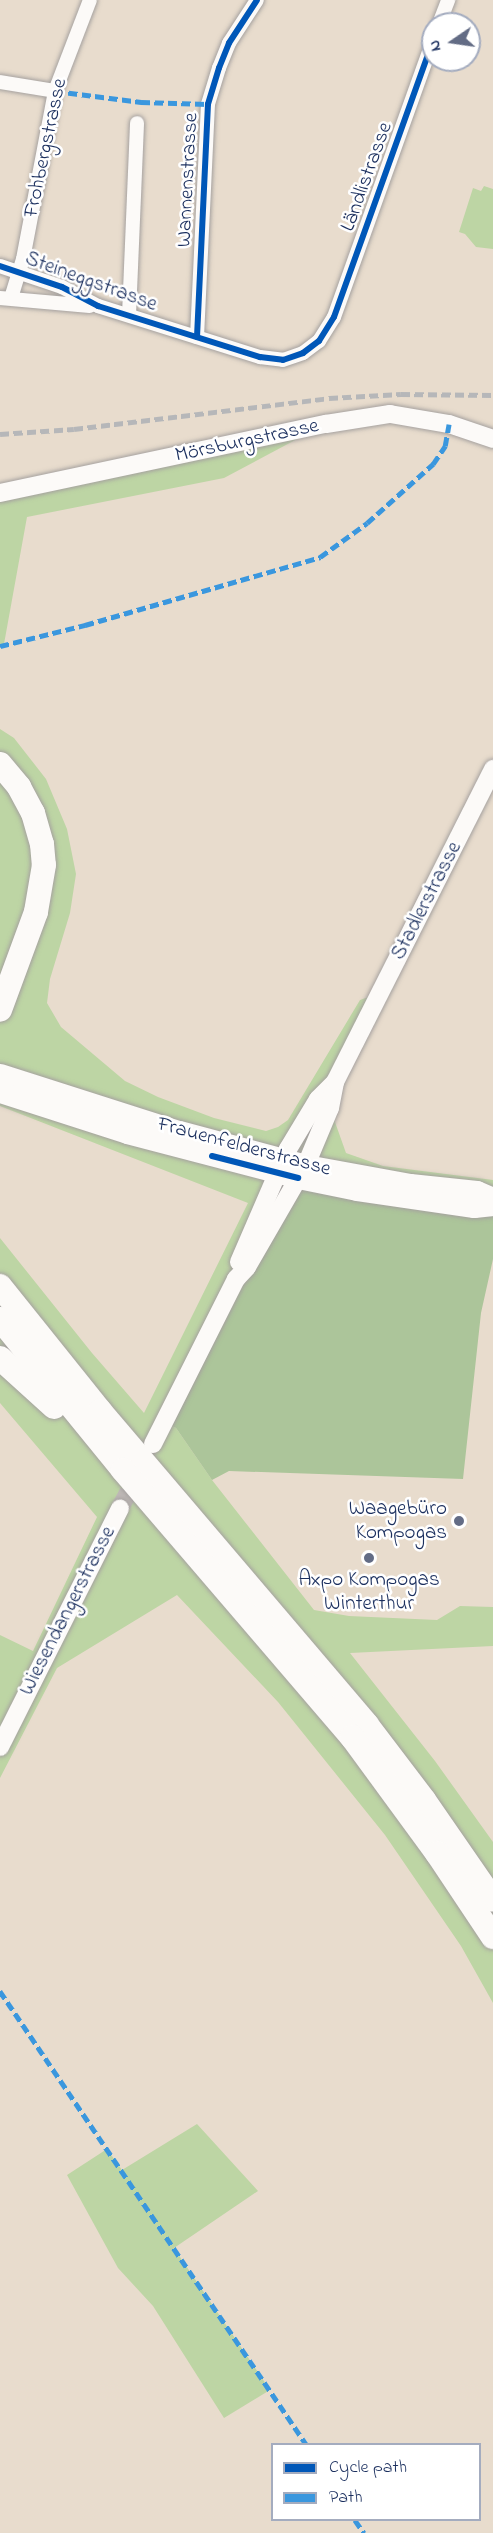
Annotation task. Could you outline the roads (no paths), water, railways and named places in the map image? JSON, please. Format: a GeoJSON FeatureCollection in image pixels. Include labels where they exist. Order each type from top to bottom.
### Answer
{"type":"FeatureCollection","features":[{"type":"Feature","properties":{"kind":"highway"},"geometry":{"type":"LineString","coordinates":[[0,764],[19,787],[33,813],[40,834],[44,866],[38,906],[0,1010]]}},
{"type":"Feature","properties":{"kind":"highway"},"geometry":{"type":"LineString","coordinates":[[0,785],[20,820],[28,860],[26,889],[0,965]]}},
{"type":"Feature","properties":{"kind":"highway"},"geometry":{"type":"LineString","coordinates":[[0,1286],[100,1411],[367,1725],[431,1810],[493,1900]]}},
{"type":"Feature","properties":{"kind":"highway"},"geometry":{"type":"LineString","coordinates":[[0,1319],[123,1470],[352,1737],[431,1844],[493,1937]]}},
{"type":"Feature","properties":{"kind":"highway"},"geometry":{"type":"LineString","coordinates":[[0,1358],[123,1470]]}},
{"type":"Feature","properties":{"kind":"main road","name":"Mörsburgstrasse"},"geometry":{"type":"LineString","coordinates":[[0,493],[326,424],[390,414],[449,424],[493,439]]}},
{"type":"Feature","properties":{"kind":"main road","name":"Stadlerstrasse"},"geometry":{"type":"LineString","coordinates":[[335,1082],[493,769]]}},
{"type":"Feature","properties":{"kind":"main road","name":"Frauenfelderstrasse"},"geometry":{"type":"LineString","coordinates":[[0,1074],[280,1166]]}},
{"type":"Feature","properties":{"kind":"main road"},"geometry":{"type":"LineString","coordinates":[[236,1279],[239,1261],[280,1166],[318,1099],[335,1082]]}},
{"type":"Feature","properties":{"kind":"main road"},"geometry":{"type":"LineString","coordinates":[[153,1444],[236,1279],[247,1267],[302,1171],[330,1108],[335,1082]]}},
{"type":"Feature","properties":{"kind":"main road","name":"Frauenfelderstrasse"},"geometry":{"type":"LineString","coordinates":[[0,1092],[127,1133],[302,1171],[477,1191],[493,1198]]}},
{"type":"Feature","properties":{"kind":"main road","name":"Frauenfelderstrasse"},"geometry":{"type":"LineString","coordinates":[[302,1171],[357,1190],[474,1207],[493,1205]]}},
{"type":"Feature","properties":{"kind":"main road","name":"Wiesendangerstrasse"},"geometry":{"type":"LineString","coordinates":[[0,1747],[120,1508]]}},
{"type":"Feature","properties":{"kind":"street","name":"Frohbergstrasse"},"geometry":{"type":"LineString","coordinates":[[5,298],[20,273],[55,90],[90,0]]}},
{"type":"Feature","properties":{"kind":"street","name":"Wannenstrasse"},"geometry":{"type":"LineString","coordinates":[[197,337],[208,104],[229,43],[257,0]]}},
{"type":"Feature","properties":{"kind":"street","name":"Ländlistrasse"},"geometry":{"type":"LineString","coordinates":[[331,324],[422,72]]}},
{"type":"Feature","properties":{"kind":"street"},"geometry":{"type":"LineString","coordinates":[[0,82],[55,90]]}},
{"type":"Feature","properties":{"kind":"street"},"geometry":{"type":"LineString","coordinates":[[129,315],[137,123]]}},
{"type":"Feature","properties":{"kind":"street","name":"Steineggstrasse"},"geometry":{"type":"LineString","coordinates":[[0,266],[62,287],[98,306],[260,357],[283,360],[297,356],[315,346],[331,324]]}},
{"type":"Feature","properties":{"kind":"street"},"geometry":{"type":"LineString","coordinates":[[5,298],[98,306]]}},
{"type":"Feature","properties":{"kind":"tunnel"},"geometry":{"type":"LineString","coordinates":[[120,1508],[139,1472]]}},
{"type":"Feature","properties":{"kind":"railway"},"geometry":{"type":"LineString","coordinates":[[0,434],[74,429],[329,398],[401,394],[493,395]]}},
{"type":"Feature","properties":{"kind":"place","name":"Waagebüro Kompogas"},"geometry":{"type":"Point","coordinates":[459,1521]}},
{"type":"Feature","properties":{"kind":"place","name":"Axpo Kompogas Winterthur"},"geometry":{"type":"Point","coordinates":[369,1558]}}]}
